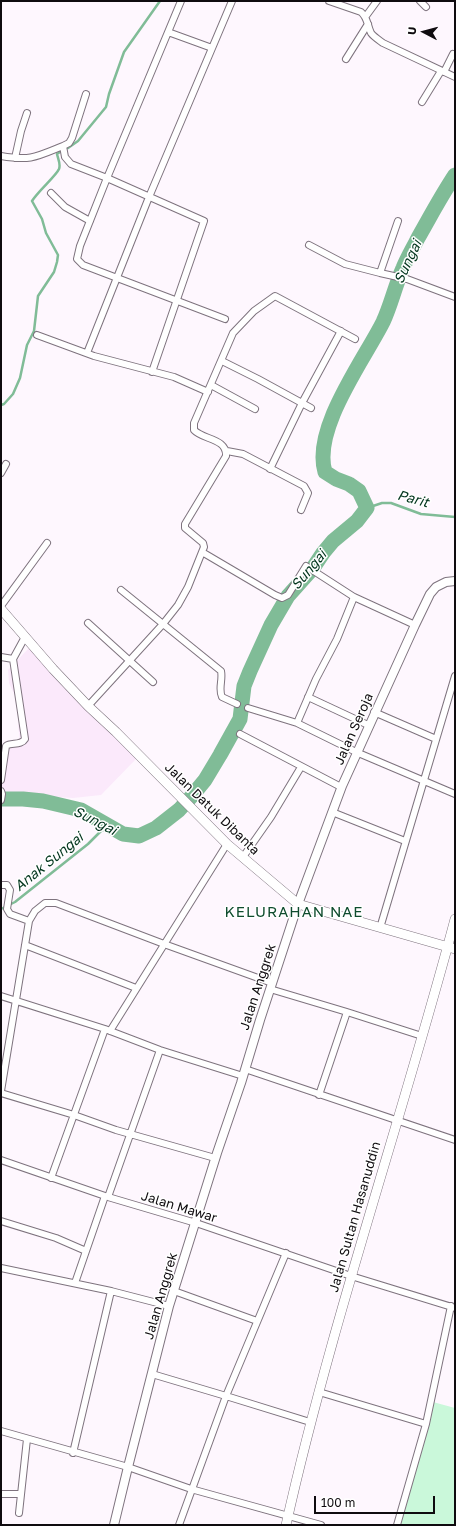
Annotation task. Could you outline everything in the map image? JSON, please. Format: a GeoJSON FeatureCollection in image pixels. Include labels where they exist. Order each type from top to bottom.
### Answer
{"type":"FeatureCollection","features":[{"type":"Feature","properties":{"kind":"main road","name":"Jalan Datuk Dibanta"},"geometry":{"type":"LineString","coordinates":[[1,609],[88,706],[227,844],[298,904],[451,948]]}},
{"type":"Feature","properties":{"kind":"main road","name":"Jalan Sultan Hasanuddin"},"geometry":{"type":"LineString","coordinates":[[287,1521],[310,1422],[397,1120],[422,1036],[451,948],[455,919]]}},
{"type":"Feature","properties":{"kind":"street"},"geometry":{"type":"LineString","coordinates":[[181,1],[107,178],[77,254],[77,259],[83,266],[176,302],[225,319]]}},
{"type":"Feature","properties":{"kind":"street"},"geometry":{"type":"LineString","coordinates":[[88,353],[116,278],[232,1]]}},
{"type":"Feature","properties":{"kind":"street"},"geometry":{"type":"LineString","coordinates":[[329,1],[362,12],[366,16],[370,31],[383,44],[455,77]]}},
{"type":"Feature","properties":{"kind":"street"},"geometry":{"type":"LineString","coordinates":[[366,16],[377,1]]}},
{"type":"Feature","properties":{"kind":"street"},"geometry":{"type":"LineString","coordinates":[[420,1],[426,7]]}},
{"type":"Feature","properties":{"kind":"street"},"geometry":{"type":"LineString","coordinates":[[346,59],[368,24]]}},
{"type":"Feature","properties":{"kind":"street"},"geometry":{"type":"LineString","coordinates":[[168,32],[212,48]]}},
{"type":"Feature","properties":{"kind":"street"},"geometry":{"type":"LineString","coordinates":[[422,102],[453,54]]}},
{"type":"Feature","properties":{"kind":"street"},"geometry":{"type":"LineString","coordinates":[[1,156],[22,159],[35,158],[69,143],[86,94]]}},
{"type":"Feature","properties":{"kind":"street"},"geometry":{"type":"LineString","coordinates":[[15,158],[27,113]]}},
{"type":"Feature","properties":{"kind":"street"},"geometry":{"type":"LineString","coordinates":[[63,146],[66,157],[71,164],[107,178],[204,221],[152,372]]}},
{"type":"Feature","properties":{"kind":"street"},"geometry":{"type":"LineString","coordinates":[[51,193],[65,207],[90,221]]}},
{"type":"Feature","properties":{"kind":"street"},"geometry":{"type":"LineString","coordinates":[[380,273],[398,221]]}},
{"type":"Feature","properties":{"kind":"street"},"geometry":{"type":"LineString","coordinates":[[309,245],[345,264],[407,279],[455,297]]}},
{"type":"Feature","properties":{"kind":"street"},"geometry":{"type":"LineString","coordinates":[[88,706],[163,624],[178,604],[188,587],[202,552],[203,543],[188,532],[185,528],[185,524],[226,456],[226,451],[224,447],[218,443],[196,433],[194,430],[194,423],[233,333],[254,311],[274,296],[355,339]]}},
{"type":"Feature","properties":{"kind":"street"},"geometry":{"type":"LineString","coordinates":[[270,469],[302,403],[340,331]]}},
{"type":"Feature","properties":{"kind":"street"},"geometry":{"type":"LineString","coordinates":[[37,335],[88,353],[174,377],[208,392]]}},
{"type":"Feature","properties":{"kind":"street"},"geometry":{"type":"LineString","coordinates":[[222,361],[311,408]]}},
{"type":"Feature","properties":{"kind":"street"},"geometry":{"type":"LineString","coordinates":[[211,385],[255,409]]}},
{"type":"Feature","properties":{"kind":"street"},"geometry":{"type":"LineString","coordinates":[[226,451],[243,454],[304,486],[308,493],[302,510]]}},
{"type":"Feature","properties":{"kind":"street"},"geometry":{"type":"LineString","coordinates":[[1,474],[6,464]]}},
{"type":"Feature","properties":{"kind":"street"},"geometry":{"type":"LineString","coordinates":[[1,606],[47,543]]}},
{"type":"Feature","properties":{"kind":"street"},"geometry":{"type":"LineString","coordinates":[[202,552],[282,598],[288,595],[306,566],[354,597],[414,625]]}},
{"type":"Feature","properties":{"kind":"street","name":"Jalan Seroja"},"geometry":{"type":"LineString","coordinates":[[298,904],[341,787],[414,625],[430,594],[436,587],[446,582],[455,581]]}},
{"type":"Feature","properties":{"kind":"street"},"geometry":{"type":"LineString","coordinates":[[121,590],[221,671],[223,678],[220,694],[222,697],[237,704]]}},
{"type":"Feature","properties":{"kind":"street"},"geometry":{"type":"LineString","coordinates":[[297,723],[354,597]]}},
{"type":"Feature","properties":{"kind":"street"},"geometry":{"type":"LineString","coordinates":[[88,623],[153,682]]}},
{"type":"Feature","properties":{"kind":"street"},"geometry":{"type":"LineString","coordinates":[[1,780],[7,744],[23,742],[25,739],[13,659],[25,637]]}},
{"type":"Feature","properties":{"kind":"street"},"geometry":{"type":"LineString","coordinates":[[1,657],[13,659]]}},
{"type":"Feature","properties":{"kind":"street"},"geometry":{"type":"LineString","coordinates":[[380,928],[455,676]]}},
{"type":"Feature","properties":{"kind":"street"},"geometry":{"type":"LineString","coordinates":[[308,697],[368,725]]}},
{"type":"Feature","properties":{"kind":"street"},"geometry":{"type":"LineString","coordinates":[[248,708],[297,723],[356,752],[455,794]]}},
{"type":"Feature","properties":{"kind":"street"},"geometry":{"type":"LineString","coordinates":[[374,712],[436,740]]}},
{"type":"Feature","properties":{"kind":"street"},"geometry":{"type":"LineString","coordinates":[[240,734],[341,787]]}},
{"type":"Feature","properties":{"kind":"street"},"geometry":{"type":"LineString","coordinates":[[243,857],[271,818],[302,767]]}},
{"type":"Feature","properties":{"kind":"street"},"geometry":{"type":"LineString","coordinates":[[332,812],[405,842]]}},
{"type":"Feature","properties":{"kind":"street"},"geometry":{"type":"LineString","coordinates":[[51,1178],[107,1030],[136,988],[227,844]]}},
{"type":"Feature","properties":{"kind":"street"},"geometry":{"type":"LineString","coordinates":[[1,885],[7,885],[10,890],[7,909],[10,914],[29,921]]}},
{"type":"Feature","properties":{"kind":"street"},"geometry":{"type":"LineString","coordinates":[[215,1158],[130,1134],[1,1092],[29,921],[39,906],[45,903],[56,903],[271,986],[422,1036]]}},
{"type":"Feature","properties":{"kind":"street","name":"Jalan Anggrek"},"geometry":{"type":"LineString","coordinates":[[114,1525],[174,1291],[215,1158],[298,904]]}},
{"type":"Feature","properties":{"kind":"street"},"geometry":{"type":"LineString","coordinates":[[25,945],[136,988]]}},
{"type":"Feature","properties":{"kind":"street"},"geometry":{"type":"LineString","coordinates":[[1,996],[107,1030],[160,1050],[319,1095],[455,1140]]}},
{"type":"Feature","properties":{"kind":"street"},"geometry":{"type":"LineString","coordinates":[[319,1095],[347,1012]]}},
{"type":"Feature","properties":{"kind":"street"},"geometry":{"type":"LineString","coordinates":[[75,1283],[160,1050]]}},
{"type":"Feature","properties":{"kind":"street","name":"Jalan Mawar"},"geometry":{"type":"LineString","coordinates":[[1,1160],[107,1197],[196,1223],[351,1276],[453,1307]]}},
{"type":"Feature","properties":{"kind":"street"},"geometry":{"type":"LineString","coordinates":[[1,1221],[48,1236],[86,1251]]}},
{"type":"Feature","properties":{"kind":"street"},"geometry":{"type":"LineString","coordinates":[[178,1525],[226,1396],[286,1253]]}},
{"type":"Feature","properties":{"kind":"street"},"geometry":{"type":"LineString","coordinates":[[1,1268],[111,1291],[170,1306]]}},
{"type":"Feature","properties":{"kind":"street"},"geometry":{"type":"LineString","coordinates":[[73,1453],[111,1291]]}},
{"type":"Feature","properties":{"kind":"street"},"geometry":{"type":"LineString","coordinates":[[174,1291],[257,1321]]}},
{"type":"Feature","properties":{"kind":"street"},"geometry":{"type":"LineString","coordinates":[[397,1525],[426,1424],[453,1307]]}},
{"type":"Feature","properties":{"kind":"street"},"geometry":{"type":"LineString","coordinates":[[152,1374],[310,1422]]}},
{"type":"Feature","properties":{"kind":"street"},"geometry":{"type":"LineString","coordinates":[[319,1392],[426,1424]]}},
{"type":"Feature","properties":{"kind":"street"},"geometry":{"type":"LineString","coordinates":[[1,1432],[128,1467],[287,1521],[321,1525]]}},
{"type":"Feature","properties":{"kind":"street"},"geometry":{"type":"LineString","coordinates":[[19,1513],[27,1439]]}},
{"type":"Feature","properties":{"kind":"street"},"geometry":{"type":"LineString","coordinates":[[1,1494],[21,1494]]}},
{"type":"Feature","properties":{"kind":"shaded area"},"geometry":{"type":"Polygon","coordinates":[[[29,648],[137,758],[101,795],[73,798],[11,794],[1,795],[6,747],[20,741],[16,698],[9,683],[8,670],[29,648]]]}},
{"type":"Feature","properties":{"kind":"green space"},"geometry":{"type":"Polygon","coordinates":[[[433,1402],[455,1408],[455,1525],[401,1525],[433,1402]]]}},
{"type":"Feature","properties":{"kind":"waterway"},"geometry":{"type":"LineString","coordinates":[[68,148],[78,141],[106,107],[124,52],[160,1]]}},
{"type":"Feature","properties":{"kind":"waterway"},"geometry":{"type":"LineString","coordinates":[[1,405],[4,404],[13,394],[20,378],[27,345],[34,331],[38,296],[54,272],[57,262],[58,255],[46,233],[42,219],[32,201],[59,169],[60,163],[57,154],[60,152]]}},
{"type":"Feature","properties":{"kind":"waterway","name":"Sungai"},"geometry":{"type":"LineString","coordinates":[[1,799],[43,801],[81,810],[123,834],[139,836],[156,828],[179,810],[205,780],[240,719],[244,686],[271,625],[288,596],[313,568],[333,541],[357,521],[367,508],[359,491],[349,484],[336,479],[325,472],[323,455],[326,436],[342,395],[383,322],[406,260],[455,175]]}},
{"type":"Feature","properties":{"kind":"waterway","name":"Parit"},"geometry":{"type":"LineString","coordinates":[[367,508],[382,503],[391,503],[421,514],[455,517]]}},
{"type":"Feature","properties":{"kind":"waterway","name":"Anak Sungai"},"geometry":{"type":"LineString","coordinates":[[1,909],[15,902],[88,844],[106,826]]}},
{"type":"Feature","properties":{"kind":"district","name":"KELURAHAN NAE"},"geometry":{"type":"Point","coordinates":[294,912]}}]}
